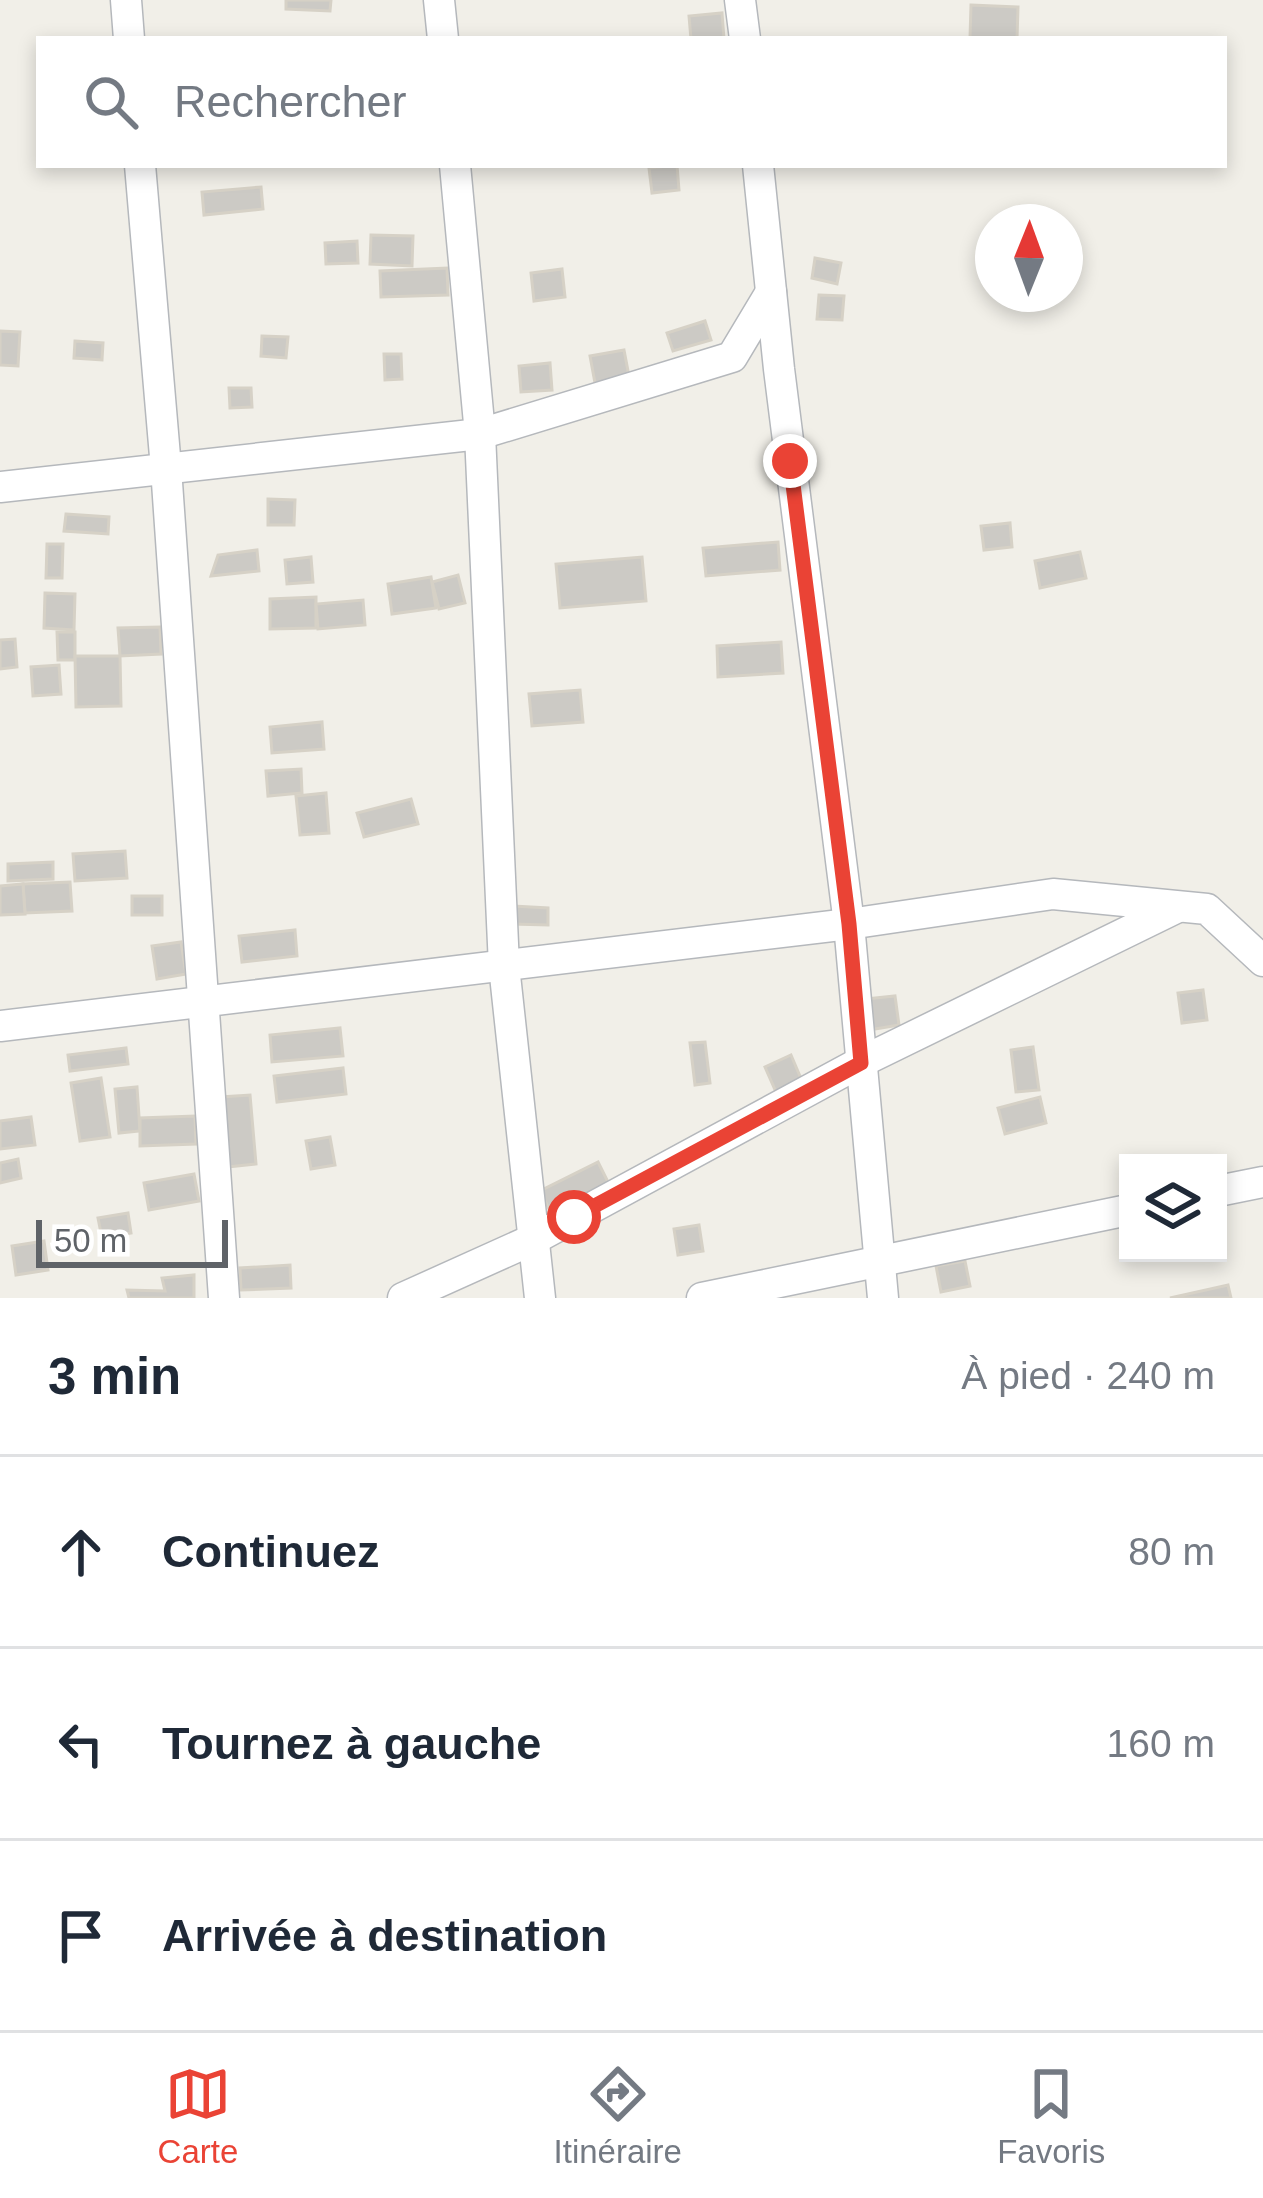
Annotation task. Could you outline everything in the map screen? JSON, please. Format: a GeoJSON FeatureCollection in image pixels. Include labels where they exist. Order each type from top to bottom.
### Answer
{"type":"FeatureCollection","features":[{"type":"Feature","properties":{"kind":"street"},"geometry":{"type":"LineString","coordinates":[[126,0],[129,36]]}},
{"type":"Feature","properties":{"kind":"street"},"geometry":{"type":"LineString","coordinates":[[439,0],[442,36]]}},
{"type":"Feature","properties":{"kind":"street"},"geometry":{"type":"LineString","coordinates":[[740,0],[745,36]]}},
{"type":"Feature","properties":{"kind":"street"},"geometry":{"type":"LineString","coordinates":[[140,168],[224,1298]]}},
{"type":"Feature","properties":{"kind":"street"},"geometry":{"type":"LineString","coordinates":[[454,168],[480,434],[504,966],[540,1298]]}},
{"type":"Feature","properties":{"kind":"street"},"geometry":{"type":"LineString","coordinates":[[758,168],[849,924],[883,1298]]}},
{"type":"Feature","properties":{"kind":"street"},"geometry":{"type":"LineString","coordinates":[[0,487],[480,434],[732,357],[771,292]]}},
{"type":"Feature","properties":{"kind":"street"},"geometry":{"type":"LineString","coordinates":[[0,1026],[849,924],[1053,894],[1207,909],[1263,961]]}},
{"type":"Feature","properties":{"kind":"street"},"geometry":{"type":"LineString","coordinates":[[404,1298],[533,1239],[861,1063],[1178,907]]}},
{"type":"Feature","properties":{"kind":"street"},"geometry":{"type":"LineString","coordinates":[[1227,1189],[1263,1182]]}},
{"type":"Feature","properties":{"kind":"street"},"geometry":{"type":"LineString","coordinates":[[702,1298],[1119,1212]]}},
{"type":"Feature","properties":{"kind":"building"},"geometry":{"type":"Polygon","coordinates":[[[286,0],[331,0],[330,11],[286,9],[286,0]]]}},
{"type":"Feature","properties":{"kind":"building"},"geometry":{"type":"Polygon","coordinates":[[[971,5],[1018,7],[1017,36],[970,36],[971,5]]]}},
{"type":"Feature","properties":{"kind":"building"},"geometry":{"type":"Polygon","coordinates":[[[722,13],[724,36],[691,36],[689,16],[722,13]]]}},
{"type":"Feature","properties":{"kind":"building"},"geometry":{"type":"Polygon","coordinates":[[[649,168],[677,168],[679,190],[652,193],[649,168]]]}},
{"type":"Feature","properties":{"kind":"building"},"geometry":{"type":"Polygon","coordinates":[[[261,187],[263,209],[204,215],[202,192],[261,187]]]}},
{"type":"Feature","properties":{"kind":"building"},"geometry":{"type":"Polygon","coordinates":[[[371,235],[413,236],[412,266],[370,264],[371,235]]]}},
{"type":"Feature","properties":{"kind":"building"},"geometry":{"type":"Polygon","coordinates":[[[357,241],[358,263],[326,264],[325,243],[357,241]]]}},
{"type":"Feature","properties":{"kind":"building"},"geometry":{"type":"Polygon","coordinates":[[[815,258],[841,263],[837,284],[812,278],[815,258]]]}},
{"type":"Feature","properties":{"kind":"building"},"geometry":{"type":"Polygon","coordinates":[[[447,268],[448,295],[381,297],[380,271],[447,268]]]}},
{"type":"Feature","properties":{"kind":"building"},"geometry":{"type":"Polygon","coordinates":[[[562,269],[565,297],[534,301],[531,273],[562,269]]]}},
{"type":"Feature","properties":{"kind":"building"},"geometry":{"type":"Polygon","coordinates":[[[819,295],[844,296],[842,320],[817,319],[819,295]]]}},
{"type":"Feature","properties":{"kind":"building"},"geometry":{"type":"Polygon","coordinates":[[[705,321],[711,340],[673,351],[667,333],[705,321]]]}},
{"type":"Feature","properties":{"kind":"building"},"geometry":{"type":"Polygon","coordinates":[[[0,331],[20,332],[18,366],[0,365],[0,331]]]}},
{"type":"Feature","properties":{"kind":"building"},"geometry":{"type":"Polygon","coordinates":[[[262,336],[288,337],[286,358],[261,356],[262,336]]]}},
{"type":"Feature","properties":{"kind":"building"},"geometry":{"type":"Polygon","coordinates":[[[75,341],[103,343],[102,360],[74,358],[75,341]]]}},
{"type":"Feature","properties":{"kind":"building"},"geometry":{"type":"Polygon","coordinates":[[[624,350],[629,376],[595,383],[590,356],[624,350]]]}},
{"type":"Feature","properties":{"kind":"building"},"geometry":{"type":"Polygon","coordinates":[[[384,354],[401,354],[402,379],[385,380],[384,354]]]}},
{"type":"Feature","properties":{"kind":"building"},"geometry":{"type":"Polygon","coordinates":[[[550,363],[552,390],[521,392],[519,366],[550,363]]]}},
{"type":"Feature","properties":{"kind":"building"},"geometry":{"type":"Polygon","coordinates":[[[229,388],[251,388],[252,407],[230,408],[229,388]]]}},
{"type":"Feature","properties":{"kind":"building"},"geometry":{"type":"Polygon","coordinates":[[[268,499],[295,500],[294,525],[268,525],[268,499]]]}},
{"type":"Feature","properties":{"kind":"building"},"geometry":{"type":"Polygon","coordinates":[[[66,514],[109,517],[108,534],[64,531],[66,514]]]}},
{"type":"Feature","properties":{"kind":"building"},"geometry":{"type":"Polygon","coordinates":[[[1010,523],[1012,547],[984,550],[981,526],[1010,523]]]}},
{"type":"Feature","properties":{"kind":"building"},"geometry":{"type":"Polygon","coordinates":[[[778,542],[780,570],[706,576],[703,548],[778,542]]]}},
{"type":"Feature","properties":{"kind":"building"},"geometry":{"type":"Polygon","coordinates":[[[47,544],[63,544],[62,578],[46,578],[47,544]]]}},
{"type":"Feature","properties":{"kind":"building"},"geometry":{"type":"Polygon","coordinates":[[[257,550],[259,571],[211,576],[218,555],[257,550]]]}},
{"type":"Feature","properties":{"kind":"building"},"geometry":{"type":"Polygon","coordinates":[[[1080,552],[1086,578],[1040,588],[1035,561],[1080,552]]]}},
{"type":"Feature","properties":{"kind":"building"},"geometry":{"type":"Polygon","coordinates":[[[311,557],[313,582],[287,584],[285,560],[311,557]]]}},
{"type":"Feature","properties":{"kind":"building"},"geometry":{"type":"Polygon","coordinates":[[[642,557],[646,601],[560,608],[556,564],[642,557]]]}},
{"type":"Feature","properties":{"kind":"building"},"geometry":{"type":"Polygon","coordinates":[[[458,575],[465,603],[439,609],[432,582],[458,575]]]}},
{"type":"Feature","properties":{"kind":"building"},"geometry":{"type":"Polygon","coordinates":[[[431,577],[436,608],[392,614],[388,584],[431,577]]]}},
{"type":"Feature","properties":{"kind":"building"},"geometry":{"type":"Polygon","coordinates":[[[45,593],[75,594],[74,630],[44,628],[45,593]]]}},
{"type":"Feature","properties":{"kind":"building"},"geometry":{"type":"Polygon","coordinates":[[[316,597],[316,628],[270,629],[270,599],[316,597]]]}},
{"type":"Feature","properties":{"kind":"building"},"geometry":{"type":"Polygon","coordinates":[[[363,600],[365,625],[318,629],[316,604],[363,600]]]}},
{"type":"Feature","properties":{"kind":"building"},"geometry":{"type":"Polygon","coordinates":[[[160,627],[161,654],[120,656],[118,628],[160,627]]]}},
{"type":"Feature","properties":{"kind":"building"},"geometry":{"type":"Polygon","coordinates":[[[57,632],[75,632],[75,660],[58,660],[57,632]]]}},
{"type":"Feature","properties":{"kind":"building"},"geometry":{"type":"Polygon","coordinates":[[[15,639],[17,667],[0,669],[0,640],[15,639]]]}},
{"type":"Feature","properties":{"kind":"building"},"geometry":{"type":"Polygon","coordinates":[[[781,642],[783,673],[718,677],[717,646],[781,642]]]}},
{"type":"Feature","properties":{"kind":"building"},"geometry":{"type":"Polygon","coordinates":[[[75,656],[120,656],[121,706],[76,707],[75,656]]]}},
{"type":"Feature","properties":{"kind":"building"},"geometry":{"type":"Polygon","coordinates":[[[59,665],[61,694],[33,696],[31,667],[59,665]]]}},
{"type":"Feature","properties":{"kind":"building"},"geometry":{"type":"Polygon","coordinates":[[[580,690],[583,722],[532,726],[529,694],[580,690]]]}},
{"type":"Feature","properties":{"kind":"building"},"geometry":{"type":"Polygon","coordinates":[[[322,722],[324,749],[272,753],[270,727],[322,722]]]}},
{"type":"Feature","properties":{"kind":"building"},"geometry":{"type":"Polygon","coordinates":[[[301,769],[302,793],[268,796],[266,771],[301,769]]]}},
{"type":"Feature","properties":{"kind":"building"},"geometry":{"type":"Polygon","coordinates":[[[326,793],[329,833],[300,835],[296,796],[326,793]]]}},
{"type":"Feature","properties":{"kind":"building"},"geometry":{"type":"Polygon","coordinates":[[[411,799],[418,824],[364,837],[357,813],[411,799]]]}},
{"type":"Feature","properties":{"kind":"building"},"geometry":{"type":"Polygon","coordinates":[[[125,851],[127,878],[75,881],[73,854],[125,851]]]}},
{"type":"Feature","properties":{"kind":"building"},"geometry":{"type":"Polygon","coordinates":[[[53,862],[53,879],[8,881],[8,864],[53,862]]]}},
{"type":"Feature","properties":{"kind":"building"},"geometry":{"type":"Polygon","coordinates":[[[70,882],[72,911],[25,913],[23,884],[70,882]]]}},
{"type":"Feature","properties":{"kind":"building"},"geometry":{"type":"Polygon","coordinates":[[[23,884],[25,914],[0,915],[0,886],[23,884]]]}},
{"type":"Feature","properties":{"kind":"building"},"geometry":{"type":"Polygon","coordinates":[[[132,896],[162,896],[162,915],[132,915],[132,896]]]}},
{"type":"Feature","properties":{"kind":"building"},"geometry":{"type":"Polygon","coordinates":[[[513,906],[548,908],[548,925],[512,924],[513,906]]]}},
{"type":"Feature","properties":{"kind":"building"},"geometry":{"type":"Polygon","coordinates":[[[295,930],[297,956],[242,962],[239,936],[295,930]]]}},
{"type":"Feature","properties":{"kind":"building"},"geometry":{"type":"Polygon","coordinates":[[[181,942],[186,974],[157,979],[152,946],[181,942]]]}},
{"type":"Feature","properties":{"kind":"building"},"geometry":{"type":"Polygon","coordinates":[[[1203,990],[1207,1020],[1182,1023],[1178,993],[1203,990]]]}},
{"type":"Feature","properties":{"kind":"building"},"geometry":{"type":"Polygon","coordinates":[[[895,996],[899,1025],[869,1030],[865,999],[895,996]]]}},
{"type":"Feature","properties":{"kind":"building"},"geometry":{"type":"Polygon","coordinates":[[[340,1028],[343,1056],[272,1062],[270,1035],[340,1028]]]}},
{"type":"Feature","properties":{"kind":"building"},"geometry":{"type":"Polygon","coordinates":[[[705,1042],[710,1083],[695,1085],[690,1043],[705,1042]]]}},
{"type":"Feature","properties":{"kind":"building"},"geometry":{"type":"Polygon","coordinates":[[[1033,1047],[1039,1090],[1016,1092],[1011,1050],[1033,1047]]]}},
{"type":"Feature","properties":{"kind":"building"},"geometry":{"type":"Polygon","coordinates":[[[126,1048],[128,1064],[70,1071],[68,1055],[126,1048]]]}},
{"type":"Feature","properties":{"kind":"building"},"geometry":{"type":"Polygon","coordinates":[[[791,1055],[802,1081],[776,1092],[765,1067],[791,1055]]]}},
{"type":"Feature","properties":{"kind":"building"},"geometry":{"type":"Polygon","coordinates":[[[343,1068],[346,1094],[277,1102],[274,1076],[343,1068]]]}},
{"type":"Feature","properties":{"kind":"building"},"geometry":{"type":"Polygon","coordinates":[[[101,1078],[110,1137],[80,1141],[71,1083],[101,1078]]]}},
{"type":"Feature","properties":{"kind":"building"},"geometry":{"type":"Polygon","coordinates":[[[137,1087],[140,1131],[119,1133],[115,1089],[137,1087]]]}},
{"type":"Feature","properties":{"kind":"building"},"geometry":{"type":"Polygon","coordinates":[[[250,1095],[256,1164],[227,1167],[221,1097],[250,1095]]]}},
{"type":"Feature","properties":{"kind":"building"},"geometry":{"type":"Polygon","coordinates":[[[1040,1097],[1046,1123],[1005,1134],[998,1108],[1040,1097]]]}},
{"type":"Feature","properties":{"kind":"building"},"geometry":{"type":"Polygon","coordinates":[[[195,1116],[196,1144],[140,1146],[140,1118],[195,1116]]]}},
{"type":"Feature","properties":{"kind":"building"},"geometry":{"type":"Polygon","coordinates":[[[31,1117],[35,1145],[0,1149],[0,1121],[31,1117]]]}},
{"type":"Feature","properties":{"kind":"building"},"geometry":{"type":"Polygon","coordinates":[[[330,1137],[335,1165],[311,1169],[306,1141],[330,1137]]]}},
{"type":"Feature","properties":{"kind":"building"},"geometry":{"type":"Polygon","coordinates":[[[18,1159],[21,1178],[0,1183],[0,1163],[18,1159]]]}},
{"type":"Feature","properties":{"kind":"building"},"geometry":{"type":"Polygon","coordinates":[[[598,1162],[614,1194],[556,1223],[540,1191],[598,1162]]]}},
{"type":"Feature","properties":{"kind":"building"},"geometry":{"type":"Polygon","coordinates":[[[194,1174],[199,1201],[149,1210],[144,1183],[194,1174]]]}},
{"type":"Feature","properties":{"kind":"building"},"geometry":{"type":"Polygon","coordinates":[[[128,1213],[131,1233],[102,1238],[98,1218],[128,1213]]]}},
{"type":"Feature","properties":{"kind":"building"},"geometry":{"type":"Polygon","coordinates":[[[699,1225],[703,1251],[678,1255],[674,1229],[699,1225]]]}},
{"type":"Feature","properties":{"kind":"building"},"geometry":{"type":"Polygon","coordinates":[[[44,1241],[48,1270],[16,1275],[12,1246],[44,1241]]]}},
{"type":"Feature","properties":{"kind":"building"},"geometry":{"type":"Polygon","coordinates":[[[965,1261],[970,1286],[941,1292],[936,1266],[965,1261]]]}},
{"type":"Feature","properties":{"kind":"building"},"geometry":{"type":"Polygon","coordinates":[[[290,1265],[291,1288],[241,1290],[240,1268],[290,1265]]]}},
{"type":"Feature","properties":{"kind":"building"},"geometry":{"type":"Polygon","coordinates":[[[194,1275],[194,1298],[129,1298],[127,1290],[165,1291],[162,1278],[194,1275]]]}},
{"type":"Feature","properties":{"kind":"building"},"geometry":{"type":"Polygon","coordinates":[[[1228,1285],[1231,1298],[1170,1298],[1228,1285]]]}},
{"type":"Feature","properties":{"kind":"route"},"geometry":{"type":"LineString","coordinates":[[574,1217],[861,1063],[849,924],[790,461]]}}]}
